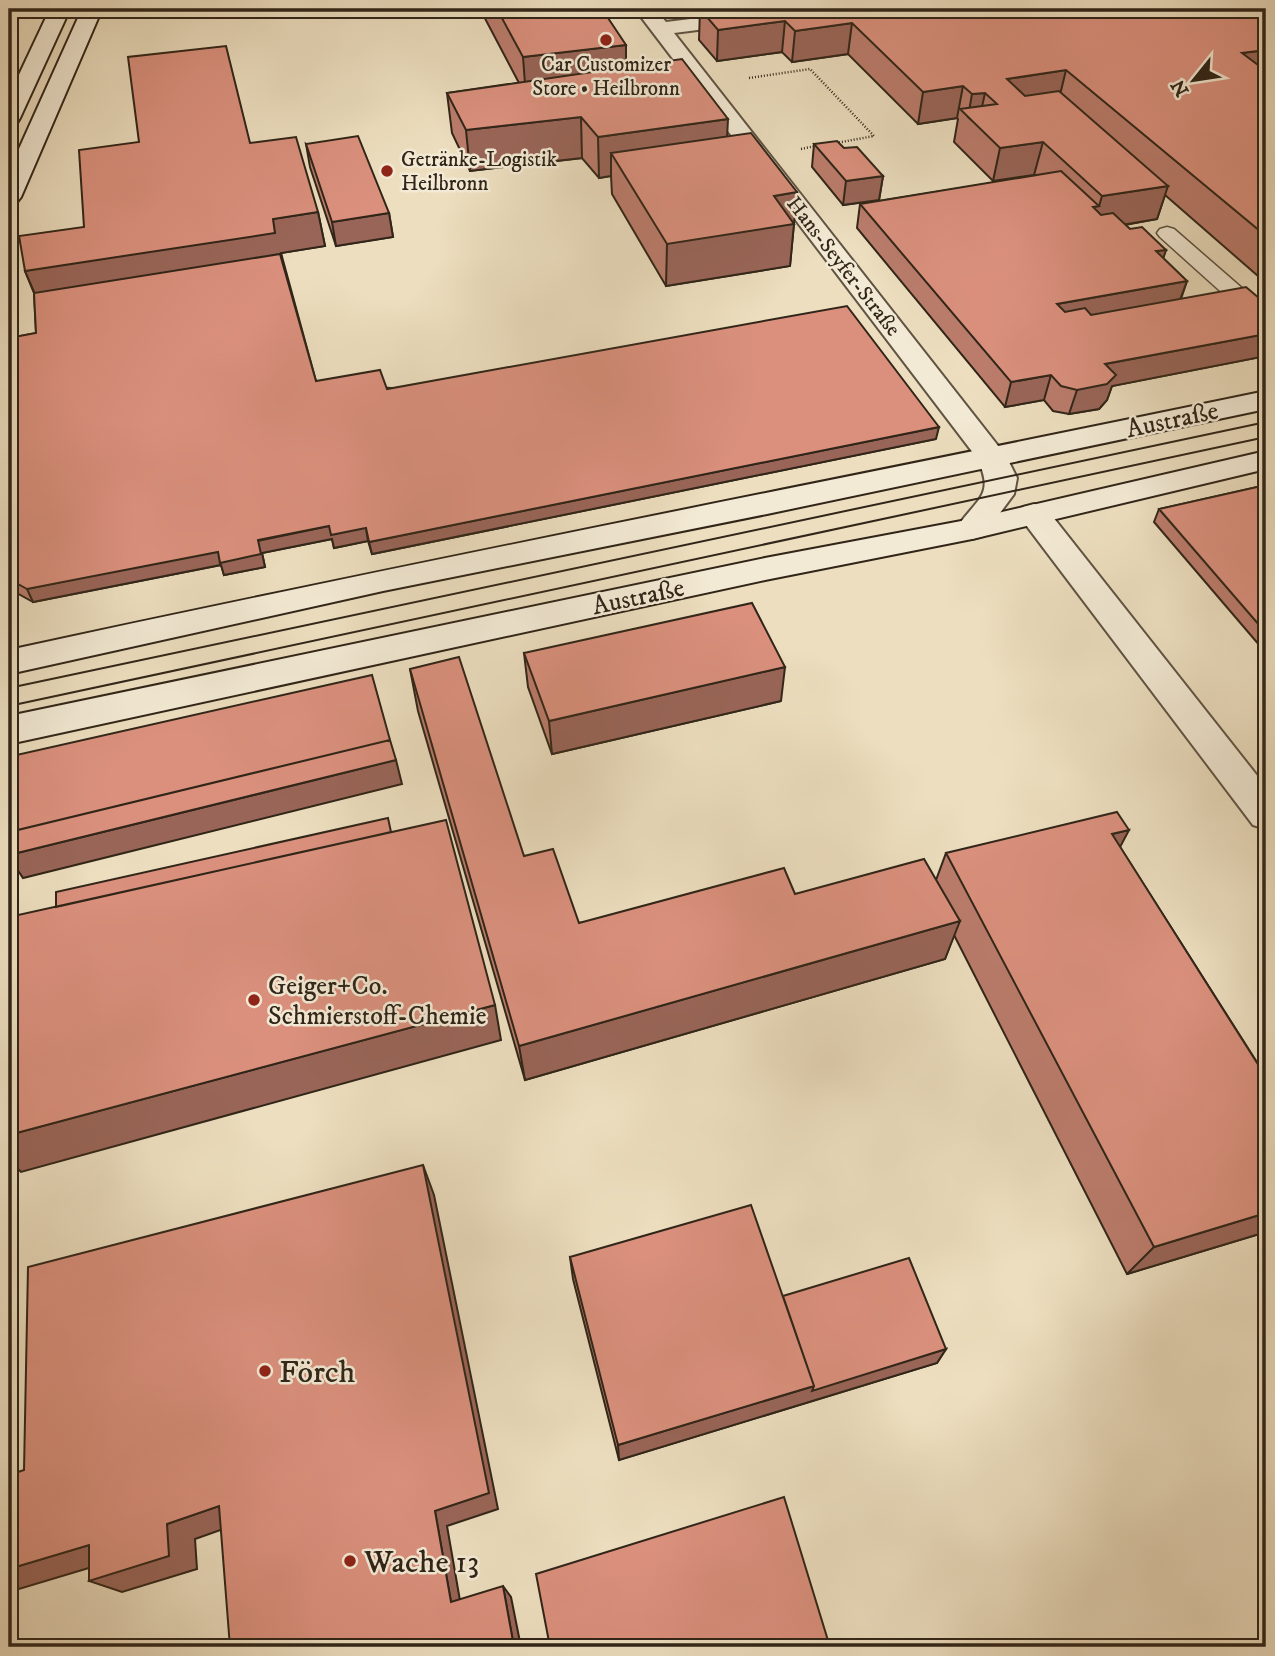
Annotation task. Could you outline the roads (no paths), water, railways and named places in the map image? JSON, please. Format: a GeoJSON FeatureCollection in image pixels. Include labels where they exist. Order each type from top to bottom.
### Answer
{"type":"FeatureCollection","features":[{"type":"Feature","properties":{"kind":"main road"},"geometry":{"type":"LineString","coordinates":[[9,118],[60,9]]}},
{"type":"Feature","properties":{"kind":"main road"},"geometry":{"type":"LineString","coordinates":[[9,197],[92,9]]}},
{"type":"Feature","properties":{"kind":"main road","name":"Hans-Seyfer-Straße"},"geometry":{"type":"LineString","coordinates":[[645,9],[991,456],[1002,478],[999,494],[972,529]]}},
{"type":"Feature","properties":{"kind":"main road"},"geometry":{"type":"LineString","coordinates":[[661,29],[816,9]]}},
{"type":"Feature","properties":{"kind":"main road","name":"Austraße"},"geometry":{"type":"LineString","coordinates":[[9,662],[383,580],[767,504],[1266,400]]}},
{"type":"Feature","properties":{"kind":"main road","name":"Austraße"},"geometry":{"type":"LineString","coordinates":[[9,730],[765,569],[972,529],[1266,460]]}},
{"type":"Feature","properties":{"kind":"main road"},"geometry":{"type":"LineString","coordinates":[[1034,514],[1266,814]]}},
{"type":"Feature","properties":{"kind":"lane"},"geometry":{"type":"LineString","coordinates":[[1167,233],[1266,320]]}},
{"type":"Feature","properties":{"kind":"tram line"},"geometry":{"type":"LineString","coordinates":[[9,688],[1266,422]]}},
{"type":"Feature","properties":{"kind":"tram line"},"geometry":{"type":"LineString","coordinates":[[9,706],[1266,437]]}},
{"type":"Feature","properties":{"kind":"place","name":"Car Customizer Store • Heilbronn"},"geometry":{"type":"Point","coordinates":[606,40]}},
{"type":"Feature","properties":{"kind":"place","name":"Getränke-Logistik Heilbronn"},"geometry":{"type":"Point","coordinates":[387,171]}},
{"type":"Feature","properties":{"kind":"place","name":"Geiger+Co. Schmierstoff-Chemie"},"geometry":{"type":"Point","coordinates":[254,1000]}},
{"type":"Feature","properties":{"kind":"place","name":"Förch"},"geometry":{"type":"Point","coordinates":[265,1371]}},
{"type":"Feature","properties":{"kind":"place","name":"Wache 13"},"geometry":{"type":"Point","coordinates":[350,1561]}}]}
